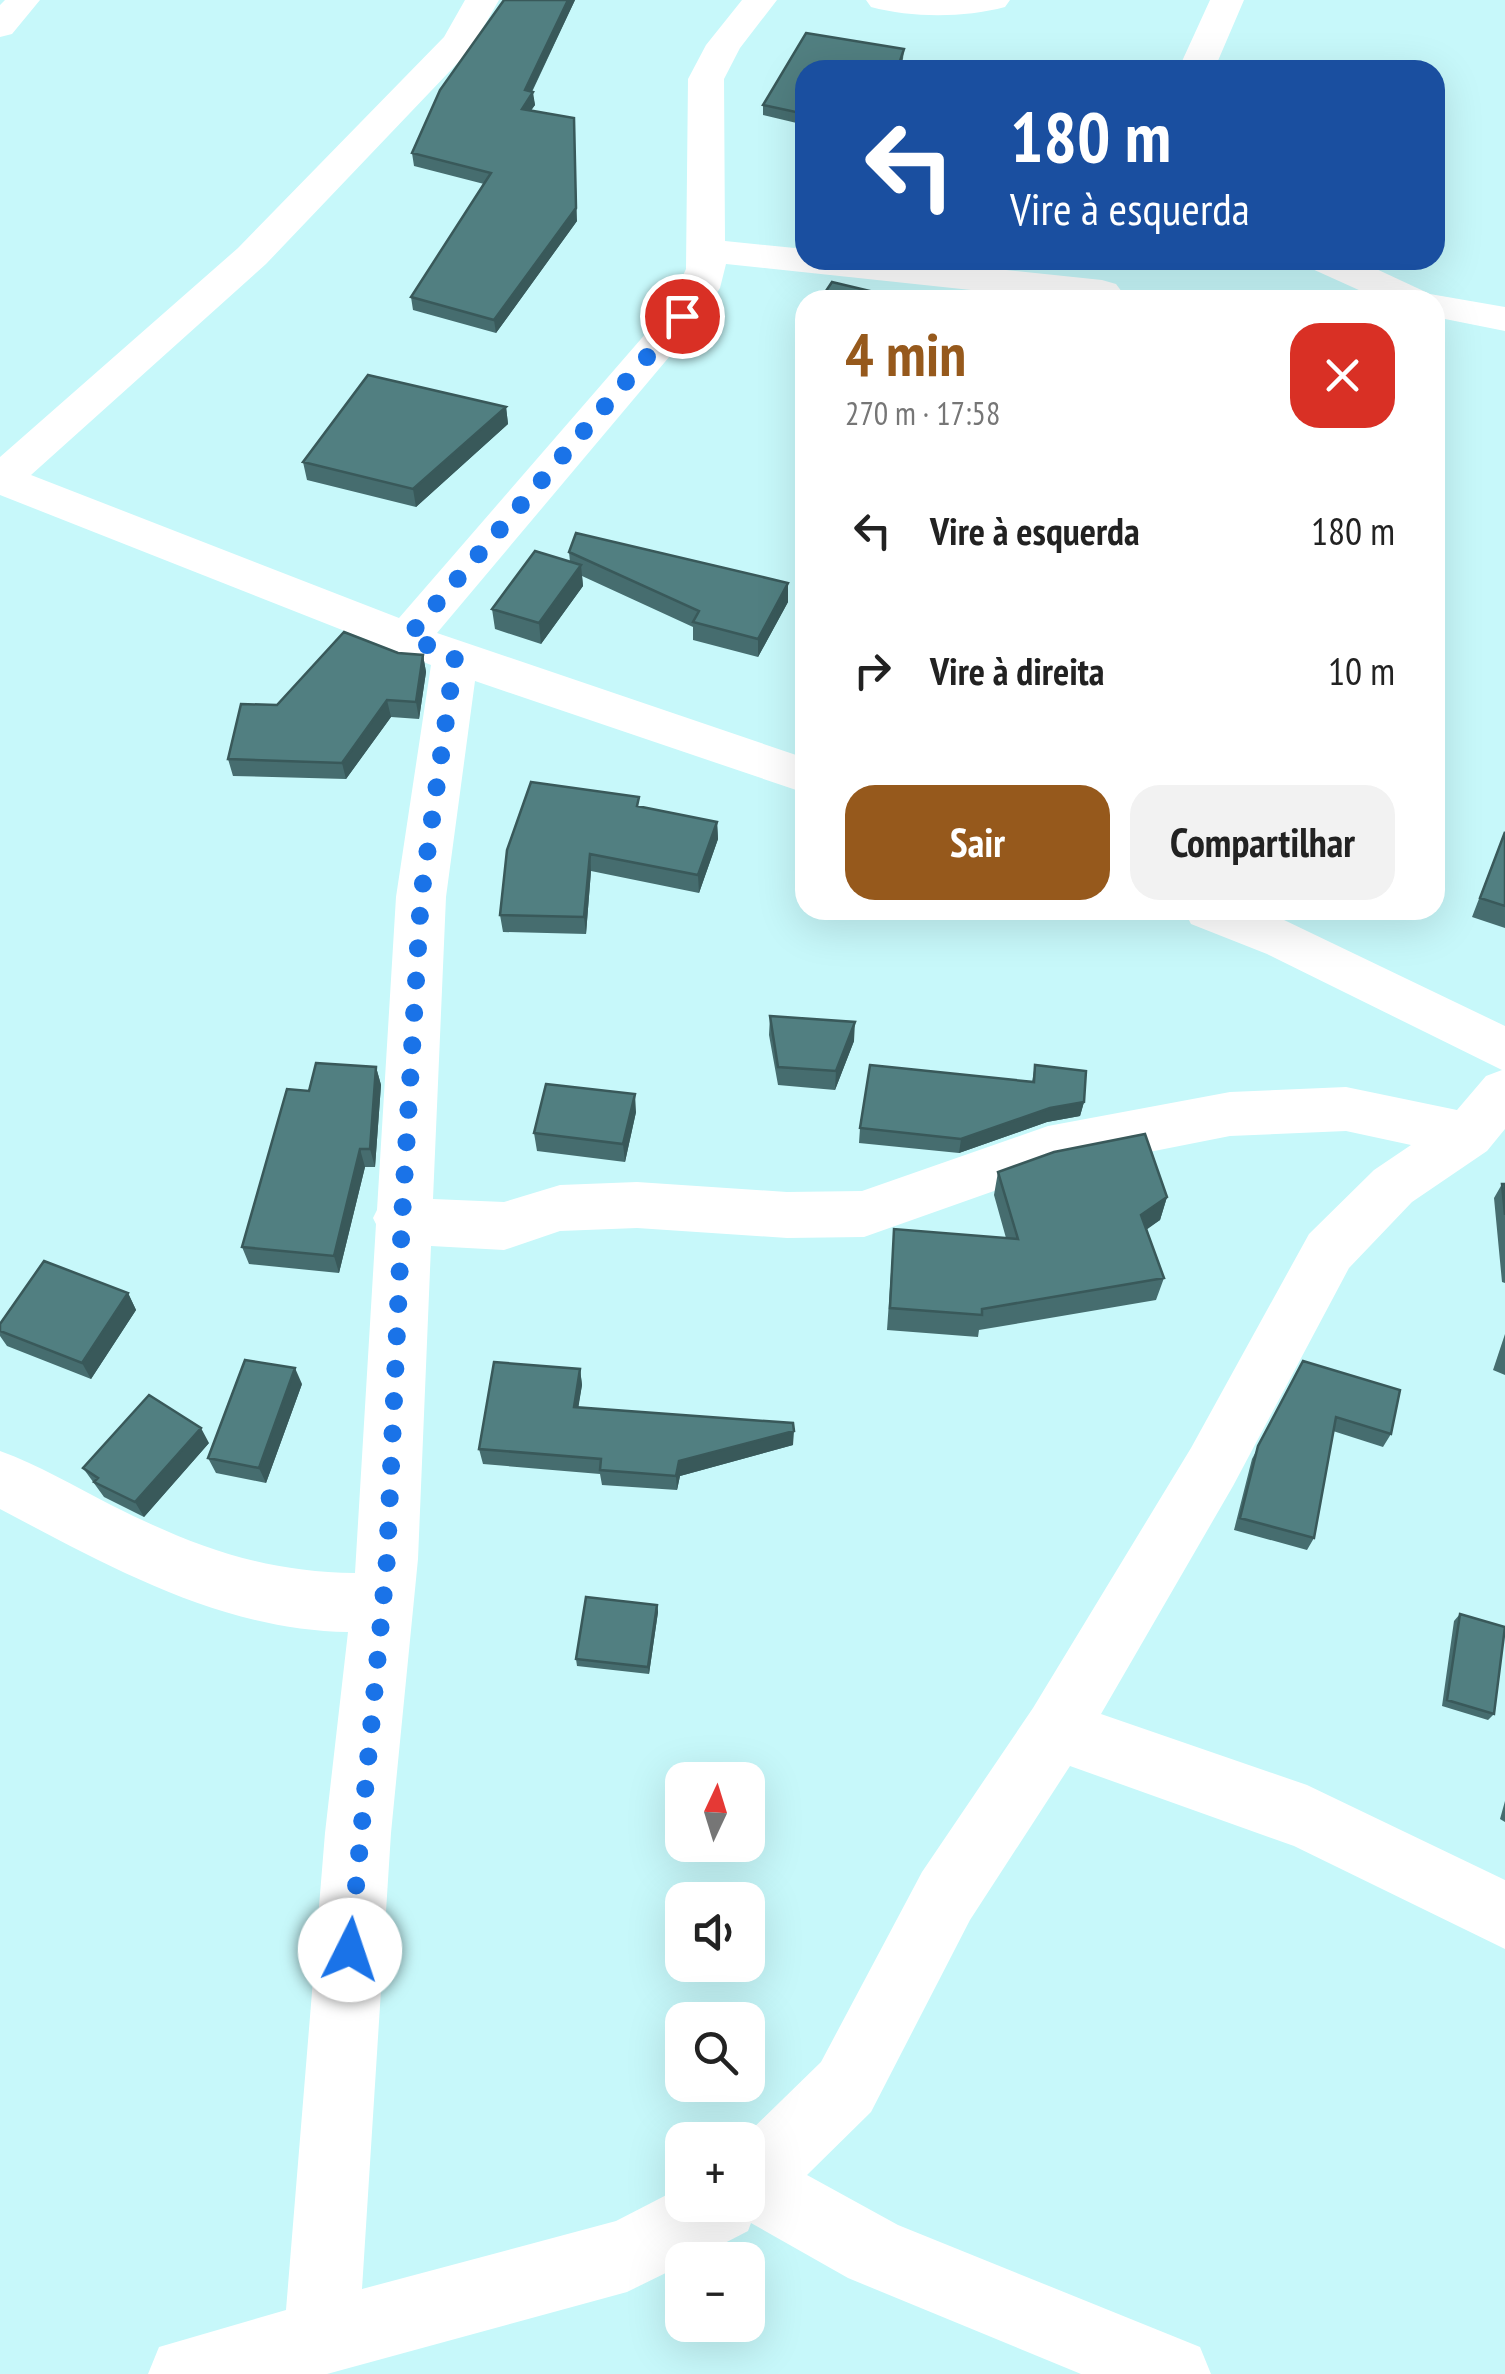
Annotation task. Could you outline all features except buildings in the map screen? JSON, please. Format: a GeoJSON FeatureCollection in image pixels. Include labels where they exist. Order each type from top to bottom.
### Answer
{"type":"FeatureCollection","features":[{"type":"Feature","properties":{"kind":"street"},"geometry":{"type":"LineString","coordinates":[[0,28],[23,0]]}},
{"type":"Feature","properties":{"kind":"street"},"geometry":{"type":"LineString","coordinates":[[482,0],[460,42],[252,256],[1,479],[432,647],[795,773]]}},
{"type":"Feature","properties":{"kind":"street"},"geometry":{"type":"LineString","coordinates":[[322,2339],[358,1834],[382,1603],[432,647],[700,288],[706,269],[706,80],[724,45],[760,0]]}},
{"type":"Feature","properties":{"kind":"street"},"geometry":{"type":"LineString","coordinates":[[884,0],[933,4],[993,0]]}},
{"type":"Feature","properties":{"kind":"street"},"geometry":{"type":"LineString","coordinates":[[1200,60],[1227,0]]}},
{"type":"Feature","properties":{"kind":"street"},"geometry":{"type":"LineString","coordinates":[[704,250],[795,258]]}},
{"type":"Feature","properties":{"kind":"street"},"geometry":{"type":"LineString","coordinates":[[940,270],[1105,284]]}},
{"type":"Feature","properties":{"kind":"street"},"geometry":{"type":"LineString","coordinates":[[1346,270],[1392,290]]}},
{"type":"Feature","properties":{"kind":"street"},"geometry":{"type":"LineString","coordinates":[[1445,307],[1505,319]]}},
{"type":"Feature","properties":{"kind":"street"},"geometry":{"type":"LineString","coordinates":[[1238,920],[1349,969],[1423,1011],[1505,1050]]}},
{"type":"Feature","properties":{"kind":"street"},"geometry":{"type":"LineString","coordinates":[[402,1218],[456,1226],[504,1226],[560,1208],[637,1205],[787,1215],[864,1214],[951,1180],[1048,1149],[1230,1114],[1346,1109],[1486,1113]]}},
{"type":"Feature","properties":{"kind":"street"},"geometry":{"type":"LineString","coordinates":[[765,2166],[846,2087],[946,1896],[1056,1730],[1212,1467],[1330,1252],[1393,1186],[1486,1113]]}},
{"type":"Feature","properties":{"kind":"street"},"geometry":{"type":"LineString","coordinates":[[0,1478],[187,1570],[259,1594],[303,1602],[382,1603]]}},
{"type":"Feature","properties":{"kind":"street"},"geometry":{"type":"LineString","coordinates":[[1056,1730],[1307,1818],[1505,1916]]}},
{"type":"Feature","properties":{"kind":"street"},"geometry":{"type":"LineString","coordinates":[[765,2192],[874,2252],[1173,2374]]}},
{"type":"Feature","properties":{"kind":"street"},"geometry":{"type":"LineString","coordinates":[[186,2374],[627,2255],[690,2222]]}},
{"type":"Feature","properties":{"kind":"route"},"geometry":{"type":"LineString","coordinates":[[350,1950],[387,1559],[421,897],[455,657],[408,637],[682,316]]}}]}
